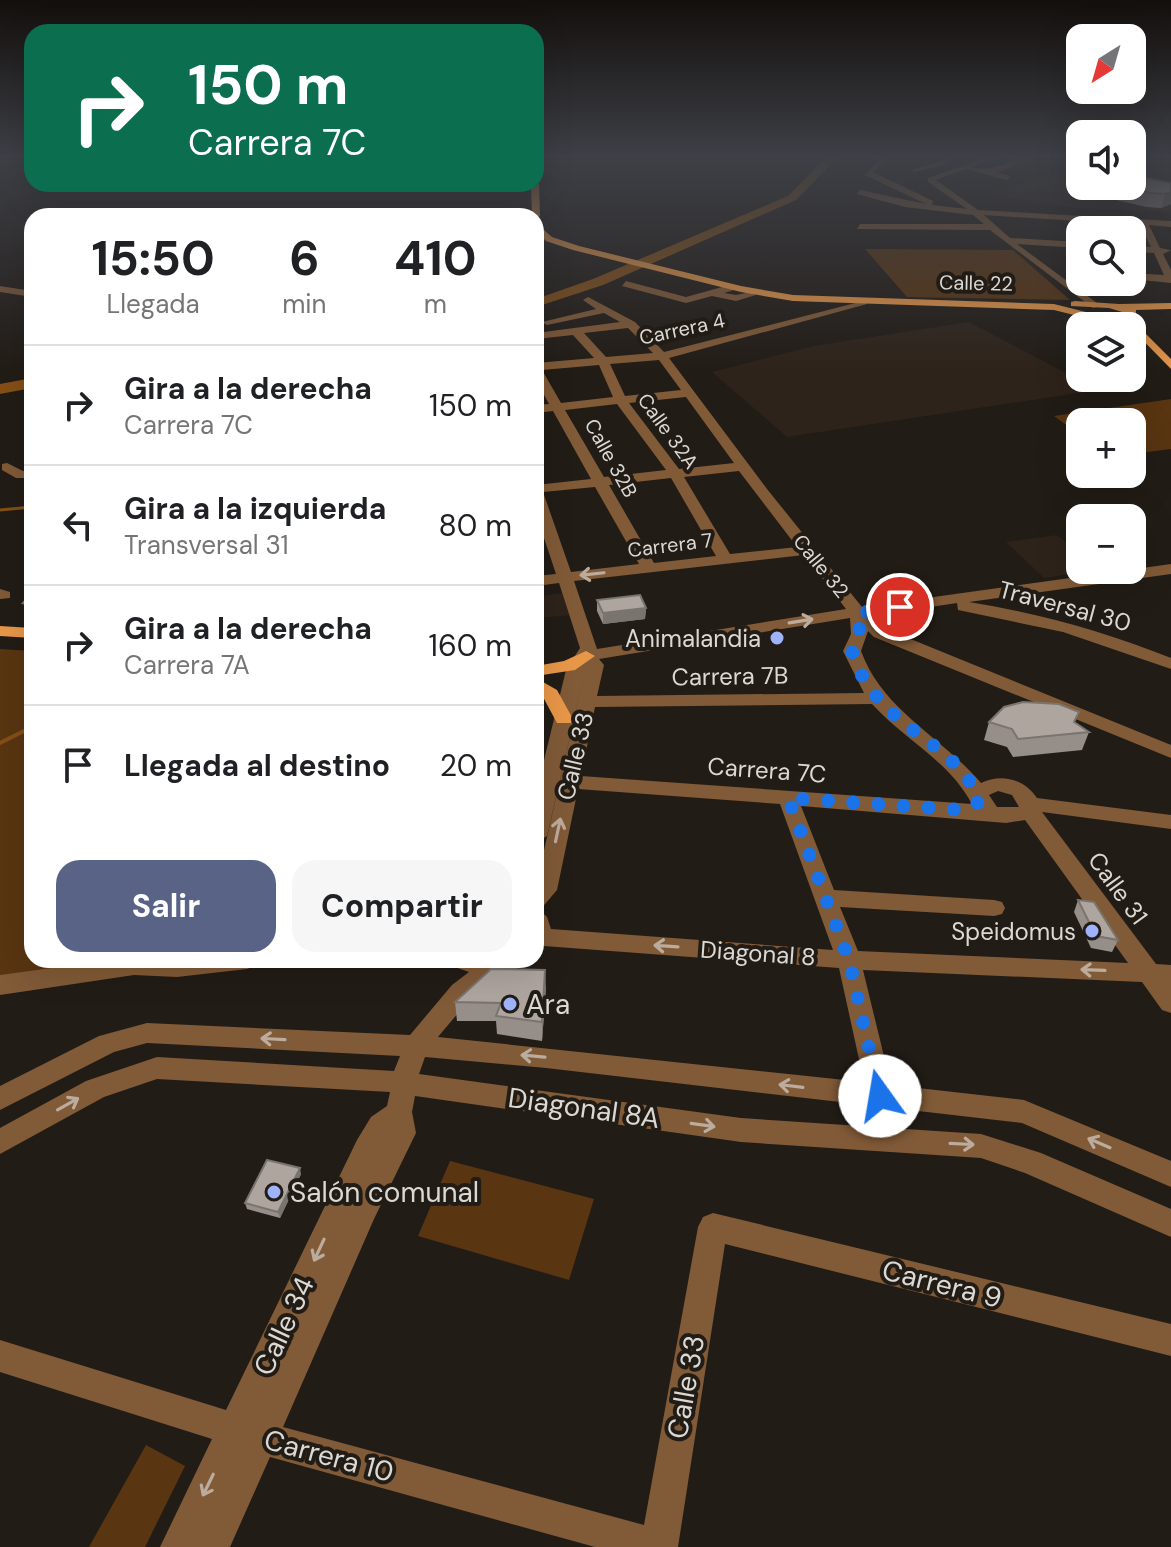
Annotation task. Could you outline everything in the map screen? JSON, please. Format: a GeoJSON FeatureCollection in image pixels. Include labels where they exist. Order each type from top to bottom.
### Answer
{"type":"FeatureCollection","features":[{"type":"Feature","properties":{"kind":"main road"},"geometry":{"type":"LineString","coordinates":[[544,238],[658,268],[731,292],[831,306]]}},
{"type":"Feature","properties":{"kind":"main road","name":"Calle 22"},"geometry":{"type":"LineString","coordinates":[[863,302],[1089,308]]}},
{"type":"Feature","properties":{"kind":"main road"},"geometry":{"type":"LineString","coordinates":[[1089,308],[1112,312]]}},
{"type":"Feature","properties":{"kind":"main road"},"geometry":{"type":"LineString","coordinates":[[1089,308],[1096,312]]}},
{"type":"Feature","properties":{"kind":"main road"},"geometry":{"type":"LineString","coordinates":[[1140,312],[1171,308]]}},
{"type":"Feature","properties":{"kind":"main road"},"geometry":{"type":"LineString","coordinates":[[1146,340],[1171,369]]}},
{"type":"Feature","properties":{"kind":"main road"},"geometry":{"type":"LineString","coordinates":[[1146,349],[1155,360],[1171,369]]}},
{"type":"Feature","properties":{"kind":"main road"},"geometry":{"type":"LineString","coordinates":[[0,631],[24,632]]}},
{"type":"Feature","properties":{"kind":"main road"},"geometry":{"type":"LineString","coordinates":[[0,639],[24,640]]}},
{"type":"Feature","properties":{"kind":"main road"},"geometry":{"type":"LineString","coordinates":[[544,658],[586,656]]}},
{"type":"Feature","properties":{"kind":"main road"},"geometry":{"type":"LineString","coordinates":[[544,670],[569,666],[586,656]]}},
{"type":"Feature","properties":{"kind":"main road"},"geometry":{"type":"LineString","coordinates":[[544,689],[551,694],[564,719]]}},
{"type":"Feature","properties":{"kind":"street"},"geometry":{"type":"LineString","coordinates":[[993,228],[1066,283]]}},
{"type":"Feature","properties":{"kind":"street"},"geometry":{"type":"LineString","coordinates":[[1146,228],[1171,279]]}},
{"type":"Feature","properties":{"kind":"street"},"geometry":{"type":"LineString","coordinates":[[1146,234],[1171,235]]}},
{"type":"Feature","properties":{"kind":"street"},"geometry":{"type":"LineString","coordinates":[[1009,241],[1066,244]]}},
{"type":"Feature","properties":{"kind":"street"},"geometry":{"type":"LineString","coordinates":[[1146,250],[1171,252]]}},
{"type":"Feature","properties":{"kind":"street"},"geometry":{"type":"LineString","coordinates":[[1045,270],[1066,272]]}},
{"type":"Feature","properties":{"kind":"street"},"geometry":{"type":"LineString","coordinates":[[1146,277],[1171,279]]}},
{"type":"Feature","properties":{"kind":"street"},"geometry":{"type":"LineString","coordinates":[[626,284],[689,304],[731,292]]}},
{"type":"Feature","properties":{"kind":"street"},"geometry":{"type":"LineString","coordinates":[[0,289],[24,293]]}},
{"type":"Feature","properties":{"kind":"street"},"geometry":{"type":"LineString","coordinates":[[689,304],[710,293],[751,295]]}},
{"type":"Feature","properties":{"kind":"street"},"geometry":{"type":"LineString","coordinates":[[1080,296],[1089,308]]}},
{"type":"Feature","properties":{"kind":"street"},"geometry":{"type":"LineString","coordinates":[[1089,296],[1120,312]]}},
{"type":"Feature","properties":{"kind":"street","name":"Calle 32"},"geometry":{"type":"LineString","coordinates":[[588,300],[631,324],[662,356],[808,550],[858,613],[880,633],[1171,752]]}},
{"type":"Feature","properties":{"kind":"street","name":"Carrera 4"},"geometry":{"type":"LineString","coordinates":[[544,367],[662,356],[831,306],[863,302]]}},
{"type":"Feature","properties":{"kind":"street"},"geometry":{"type":"LineString","coordinates":[[544,323],[606,310]]}},
{"type":"Feature","properties":{"kind":"street"},"geometry":{"type":"LineString","coordinates":[[544,335],[631,324]]}},
{"type":"Feature","properties":{"kind":"street","name":"Calle 32A"},"geometry":{"type":"LineString","coordinates":[[575,330],[603,361],[621,401],[675,473],[725,558]]}},
{"type":"Feature","properties":{"kind":"street","name":"Calle 32B"},"geometry":{"type":"LineString","coordinates":[[544,382],[649,568]]}},
{"type":"Feature","properties":{"kind":"street"},"geometry":{"type":"LineString","coordinates":[[544,408],[687,393]]}},
{"type":"Feature","properties":{"kind":"street"},"geometry":{"type":"LineString","coordinates":[[544,497],[602,481],[743,466]]}},
{"type":"Feature","properties":{"kind":"street"},"geometry":{"type":"LineString","coordinates":[[7,467],[24,475]]}},
{"type":"Feature","properties":{"kind":"street","name":"Calle 33"},"geometry":{"type":"LineString","coordinates":[[544,520],[589,648],[575,670],[544,803]]}},
{"type":"Feature","properties":{"kind":"street","name":"Carrera 7"},"geometry":{"type":"LineString","coordinates":[[544,580],[808,550]]}},
{"type":"Feature","properties":{"kind":"street"},"geometry":{"type":"LineString","coordinates":[[586,656],[858,613],[1171,569]]}},
{"type":"Feature","properties":{"kind":"street","name":"Traversal 30"},"geometry":{"type":"LineString","coordinates":[[944,602],[1052,622],[1109,638],[1171,664]]}},
{"type":"Feature","properties":{"kind":"street"},"geometry":{"type":"LineString","coordinates":[[858,613],[860,634],[852,651],[858,672],[875,698],[999,802]]}},
{"type":"Feature","properties":{"kind":"street","name":"Calle 33"},"geometry":{"type":"LineString","coordinates":[[544,893],[595,665],[586,656]]}},
{"type":"Feature","properties":{"kind":"street","name":"Carrera 7B"},"geometry":{"type":"LineString","coordinates":[[587,702],[875,698]]}},
{"type":"Feature","properties":{"kind":"street","name":"Carrera 7C"},"geometry":{"type":"LineString","coordinates":[[570,782],[788,798],[999,802],[1065,807],[1171,822]]}},
{"type":"Feature","properties":{"kind":"street"},"geometry":{"type":"LineString","coordinates":[[788,798],[823,898],[849,960],[880,1096]]}},
{"type":"Feature","properties":{"kind":"street","name":"Calle 31"},"geometry":{"type":"LineString","coordinates":[[999,802],[1045,833],[1161,973]]}},
{"type":"Feature","properties":{"kind":"street"},"geometry":{"type":"LineString","coordinates":[[823,898],[994,908]]}},
{"type":"Feature","properties":{"kind":"street","name":"Diagonal 8"},"geometry":{"type":"LineString","coordinates":[[544,933],[849,960],[1161,973]]}},
{"type":"Feature","properties":{"kind":"street"},"geometry":{"type":"LineString","coordinates":[[0,985],[110,968]]}},
{"type":"Feature","properties":{"kind":"street"},"geometry":{"type":"LineString","coordinates":[[461,968],[461,992]]}},
{"type":"Feature","properties":{"kind":"street","name":"Calle 34"},"geometry":{"type":"LineString","coordinates":[[178,1547],[248,1433],[402,1133],[402,1097],[416,1046],[461,992],[499,968]]}},
{"type":"Feature","properties":{"kind":"street"},"geometry":{"type":"LineString","coordinates":[[1161,973],[1171,1003]]}},
{"type":"Feature","properties":{"kind":"street","name":"Diagonal 8A"},"geometry":{"type":"LineString","coordinates":[[0,1099],[108,1043],[147,1033],[416,1046],[546,1057],[1024,1112],[1171,1174]]}},
{"type":"Feature","properties":{"kind":"street","name":"Diagonal 8A"},"geometry":{"type":"LineString","coordinates":[[0,1142],[95,1089],[157,1068],[402,1097],[741,1130],[981,1146],[1031,1162],[1171,1223]]}},
{"type":"Feature","properties":{"kind":"street","name":"Calle 33"},"geometry":{"type":"LineString","coordinates":[[659,1547],[713,1227]]}},
{"type":"Feature","properties":{"kind":"street","name":"Carrera 9"},"geometry":{"type":"LineString","coordinates":[[713,1227],[1171,1340]]}},
{"type":"Feature","properties":{"kind":"street","name":"Carrera 10"},"geometry":{"type":"LineString","coordinates":[[0,1356],[248,1433],[659,1547]]}},
{"type":"Feature","properties":{"kind":"street","name":"Calle 34"},"geometry":{"type":"LineString","coordinates":[[212,1547],[248,1433]]}},
{"type":"Feature","properties":{"kind":"shaded area"},"geometry":{"type":"Polygon","coordinates":[[[865,249],[1013,250],[1070,300],[907,297],[865,249]]]}},
{"type":"Feature","properties":{"kind":"shaded area"},"geometry":{"type":"Polygon","coordinates":[[[969,322],[1066,373],[1066,392],[1085,392],[787,437],[712,372],[814,346],[969,322]]]}},
{"type":"Feature","properties":{"kind":"shaded area"},"geometry":{"type":"Polygon","coordinates":[[[1171,399],[1171,449],[1146,452],[1146,408],[1109,408],[1171,399]]]}},
{"type":"Feature","properties":{"kind":"shaded area"},"geometry":{"type":"Polygon","coordinates":[[[1066,414],[1066,425],[1054,416],[1066,414]]]}},
{"type":"Feature","properties":{"kind":"shaded area"},"geometry":{"type":"Polygon","coordinates":[[[1057,535],[1066,542],[1066,575],[1044,578],[1006,542],[1057,535]]]}},
{"type":"Feature","properties":{"kind":"shaded area"},"geometry":{"type":"Polygon","coordinates":[[[562,593],[572,615],[544,617],[544,596],[562,593]]]}},
{"type":"Feature","properties":{"kind":"shaded area"},"geometry":{"type":"Polygon","coordinates":[[[0,649],[24,650],[24,968],[83,968],[0,988],[0,649]]]}},
{"type":"Feature","properties":{"kind":"shaded area"},"geometry":{"type":"Polygon","coordinates":[[[450,1161],[594,1199],[569,1280],[418,1236],[450,1161]]]}},
{"type":"Feature","properties":{"kind":"shaded area"},"geometry":{"type":"Polygon","coordinates":[[[146,1445],[185,1466],[145,1547],[89,1547],[146,1445]]]}},
{"type":"Feature","properties":{"kind":"building"},"geometry":{"type":"Polygon","coordinates":[[[640,595],[646,608],[603,613],[597,600],[640,595]]]}},
{"type":"Feature","properties":{"kind":"building"},"geometry":{"type":"Polygon","coordinates":[[[1023,702],[1059,704],[1079,712],[1074,722],[1089,732],[1018,739],[1012,729],[989,722],[1004,707],[1023,702]]]}},
{"type":"Feature","properties":{"kind":"building"},"geometry":{"type":"Polygon","coordinates":[[[1078,900],[1094,902],[1118,940],[1096,936],[1078,900]]]}},
{"type":"Feature","properties":{"kind":"building"},"geometry":{"type":"Polygon","coordinates":[[[491,969],[545,970],[542,1022],[496,1016],[501,1003],[455,1002],[491,969]]]}},
{"type":"Feature","properties":{"kind":"building","name":"Salón comunal"},"geometry":{"type":"Polygon","coordinates":[[[267,1160],[300,1168],[278,1212],[245,1203],[267,1160]]]}},
{"type":"Feature","properties":{"kind":"waterway"},"geometry":{"type":"LineString","coordinates":[[544,300],[598,282],[641,261],[727,228]]}},
{"type":"Feature","properties":{"kind":"waterway"},"geometry":{"type":"LineString","coordinates":[[0,389],[24,384]]}},
{"type":"Feature","properties":{"kind":"waterway"},"geometry":{"type":"LineString","coordinates":[[0,510],[24,508]]}},
{"type":"Feature","properties":{"kind":"waterway"},"geometry":{"type":"LineString","coordinates":[[0,743],[24,731]]}},
{"type":"Feature","properties":{"kind":"place","name":"Animalandia"},"geometry":{"type":"Point","coordinates":[777,638]}},
{"type":"Feature","properties":{"kind":"place","name":"Speidomus"},"geometry":{"type":"Point","coordinates":[1092,931]}},
{"type":"Feature","properties":{"kind":"place","name":"Ara"},"geometry":{"type":"Point","coordinates":[510,1004]}},
{"type":"Feature","properties":{"kind":"place","name":"Salón comunal"},"geometry":{"type":"Point","coordinates":[274,1192]}},
{"type":"Feature","properties":{"kind":"route"},"geometry":{"type":"LineString","coordinates":[[880,1096],[849,960],[823,898],[788,798],[961,810],[979,802],[978,792],[953,763],[875,698],[858,672],[852,651],[860,634],[858,613],[900,607]]}}]}
